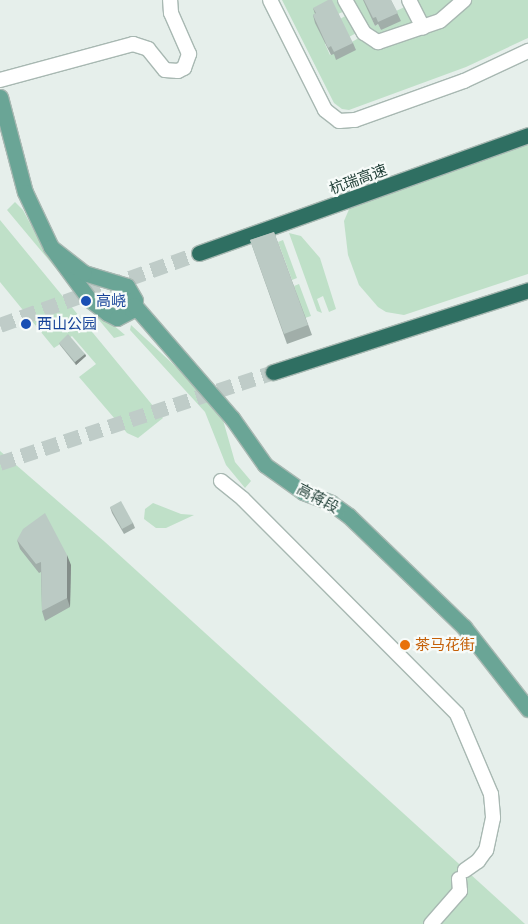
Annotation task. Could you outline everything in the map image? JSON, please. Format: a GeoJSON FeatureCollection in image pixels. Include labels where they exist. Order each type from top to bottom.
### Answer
{"type":"FeatureCollection","features":[{"type":"Feature","properties":{"kind":"highway","name":"杭瑞高速"},"geometry":{"type":"LineString","coordinates":[[199,252],[361,197],[528,135]]}},
{"type":"Feature","properties":{"kind":"highway"},"geometry":{"type":"LineString","coordinates":[[273,372],[528,290]]}},
{"type":"Feature","properties":{"kind":"main road"},"geometry":{"type":"LineString","coordinates":[[0,97],[25,192],[51,247],[84,293],[117,318],[128,314],[134,305],[131,290],[84,273],[51,247]]}},
{"type":"Feature","properties":{"kind":"main road"},"geometry":{"type":"LineString","coordinates":[[103,309],[102,293],[116,284]]}},
{"type":"Feature","properties":{"kind":"main road","name":"高蒋段"},"geometry":{"type":"LineString","coordinates":[[134,305],[232,418],[265,465],[303,492],[331,503],[349,516],[464,627],[528,709]]}},
{"type":"Feature","properties":{"kind":"street"},"geometry":{"type":"LineString","coordinates":[[0,80],[133,44],[148,49],[165,70],[178,71],[184,68],[189,54],[171,13],[170,0]]}},
{"type":"Feature","properties":{"kind":"street"},"geometry":{"type":"LineString","coordinates":[[270,0],[325,110],[339,121],[355,120],[455,84],[528,52]]}},
{"type":"Feature","properties":{"kind":"street"},"geometry":{"type":"LineString","coordinates":[[344,0],[360,29],[376,41],[386,42],[440,21],[464,0]]}},
{"type":"Feature","properties":{"kind":"street"},"geometry":{"type":"LineString","coordinates":[[409,0],[423,28]]}},
{"type":"Feature","properties":{"kind":"street"},"geometry":{"type":"LineString","coordinates":[[221,481],[243,499],[457,714],[491,794],[493,818],[486,850],[478,861],[462,874],[460,890],[431,924]]}},
{"type":"Feature","properties":{"kind":"green space"},"geometry":{"type":"Polygon","coordinates":[[[282,0],[340,0],[345,11],[338,14],[325,44],[330,55],[362,36],[373,45],[469,0],[528,0],[528,38],[466,67],[349,110],[342,109],[334,103],[282,0]]]}},
{"type":"Feature","properties":{"kind":"green space"},"geometry":{"type":"Polygon","coordinates":[[[348,0],[364,0],[375,26],[378,24],[381,30],[396,11],[409,5],[413,22],[410,27],[381,39],[367,33],[348,0]]]}},
{"type":"Feature","properties":{"kind":"green space"},"geometry":{"type":"Polygon","coordinates":[[[412,0],[459,0],[446,13],[425,20],[412,0]]]}},
{"type":"Feature","properties":{"kind":"green space"},"geometry":{"type":"Polygon","coordinates":[[[347,15],[358,32],[349,37],[340,19],[347,15]]]}},
{"type":"Feature","properties":{"kind":"green space"},"geometry":{"type":"Polygon","coordinates":[[[528,142],[528,274],[404,315],[386,312],[378,307],[359,285],[348,255],[344,221],[350,207],[528,142]]]}},
{"type":"Feature","properties":{"kind":"green space"},"geometry":{"type":"Polygon","coordinates":[[[15,202],[23,210],[47,255],[84,300],[125,335],[114,338],[7,210],[15,202]]]}},
{"type":"Feature","properties":{"kind":"green space"},"geometry":{"type":"Polygon","coordinates":[[[0,220],[163,418],[138,438],[127,433],[79,377],[96,364],[72,336],[54,348],[0,282],[0,220]]]}},
{"type":"Feature","properties":{"kind":"green space"},"geometry":{"type":"Polygon","coordinates":[[[289,233],[301,236],[320,258],[336,309],[329,312],[323,296],[317,299],[322,313],[317,311],[289,233]]]}},
{"type":"Feature","properties":{"kind":"green space"},"geometry":{"type":"Polygon","coordinates":[[[283,240],[297,278],[292,280],[278,242],[283,240]]]}},
{"type":"Feature","properties":{"kind":"green space"},"geometry":{"type":"Polygon","coordinates":[[[299,284],[311,316],[305,318],[294,286],[299,284]]]}},
{"type":"Feature","properties":{"kind":"green space"},"geometry":{"type":"Polygon","coordinates":[[[117,289],[127,296],[128,300],[121,310],[117,311],[107,304],[106,300],[113,290],[117,289]]]}},
{"type":"Feature","properties":{"kind":"green space"},"geometry":{"type":"Polygon","coordinates":[[[131,325],[188,378],[223,420],[235,462],[251,481],[245,488],[226,465],[205,412],[130,330],[131,325]]]}},
{"type":"Feature","properties":{"kind":"green space"},"geometry":{"type":"Polygon","coordinates":[[[0,451],[105,542],[525,924],[0,924],[0,451]]]}},
{"type":"Feature","properties":{"kind":"green space"},"geometry":{"type":"Polygon","coordinates":[[[153,503],[181,514],[194,515],[166,528],[156,528],[144,519],[145,509],[153,503]]]}},
{"type":"Feature","properties":{"kind":"building"},"geometry":{"type":"Polygon","coordinates":[[[328,0],[332,0],[353,43],[334,52],[331,46],[328,48],[313,15],[316,13],[313,8],[328,0]]]}},
{"type":"Feature","properties":{"kind":"building"},"geometry":{"type":"Polygon","coordinates":[[[364,0],[391,0],[398,13],[378,22],[376,17],[373,18],[364,0]]]}},
{"type":"Feature","properties":{"kind":"building"},"geometry":{"type":"Polygon","coordinates":[[[274,232],[308,325],[284,334],[250,240],[274,232]]]}},
{"type":"Feature","properties":{"kind":"building"},"geometry":{"type":"Polygon","coordinates":[[[68,334],[85,354],[75,362],[59,343],[68,334]]]}},
{"type":"Feature","properties":{"kind":"building"},"geometry":{"type":"Polygon","coordinates":[[[121,501],[133,523],[122,529],[110,507],[121,501]]]}},
{"type":"Feature","properties":{"kind":"building"},"geometry":{"type":"Polygon","coordinates":[[[45,513],[67,555],[67,598],[42,611],[41,562],[36,564],[17,540],[23,529],[45,513]]]}},
{"type":"Feature","properties":{"kind":"tunnel"},"geometry":{"type":"LineString","coordinates":[[0,325],[199,253]]}},
{"type":"Feature","properties":{"kind":"tunnel"},"geometry":{"type":"LineString","coordinates":[[0,463],[273,372]]}},
{"type":"Feature","properties":{"kind":"place","name":"高峣"},"geometry":{"type":"Point","coordinates":[86,301]}},
{"type":"Feature","properties":{"kind":"place","name":"西山公园"},"geometry":{"type":"Point","coordinates":[26,324]}},
{"type":"Feature","properties":{"kind":"place","name":"茶马花街"},"geometry":{"type":"Point","coordinates":[405,645]}}]}
